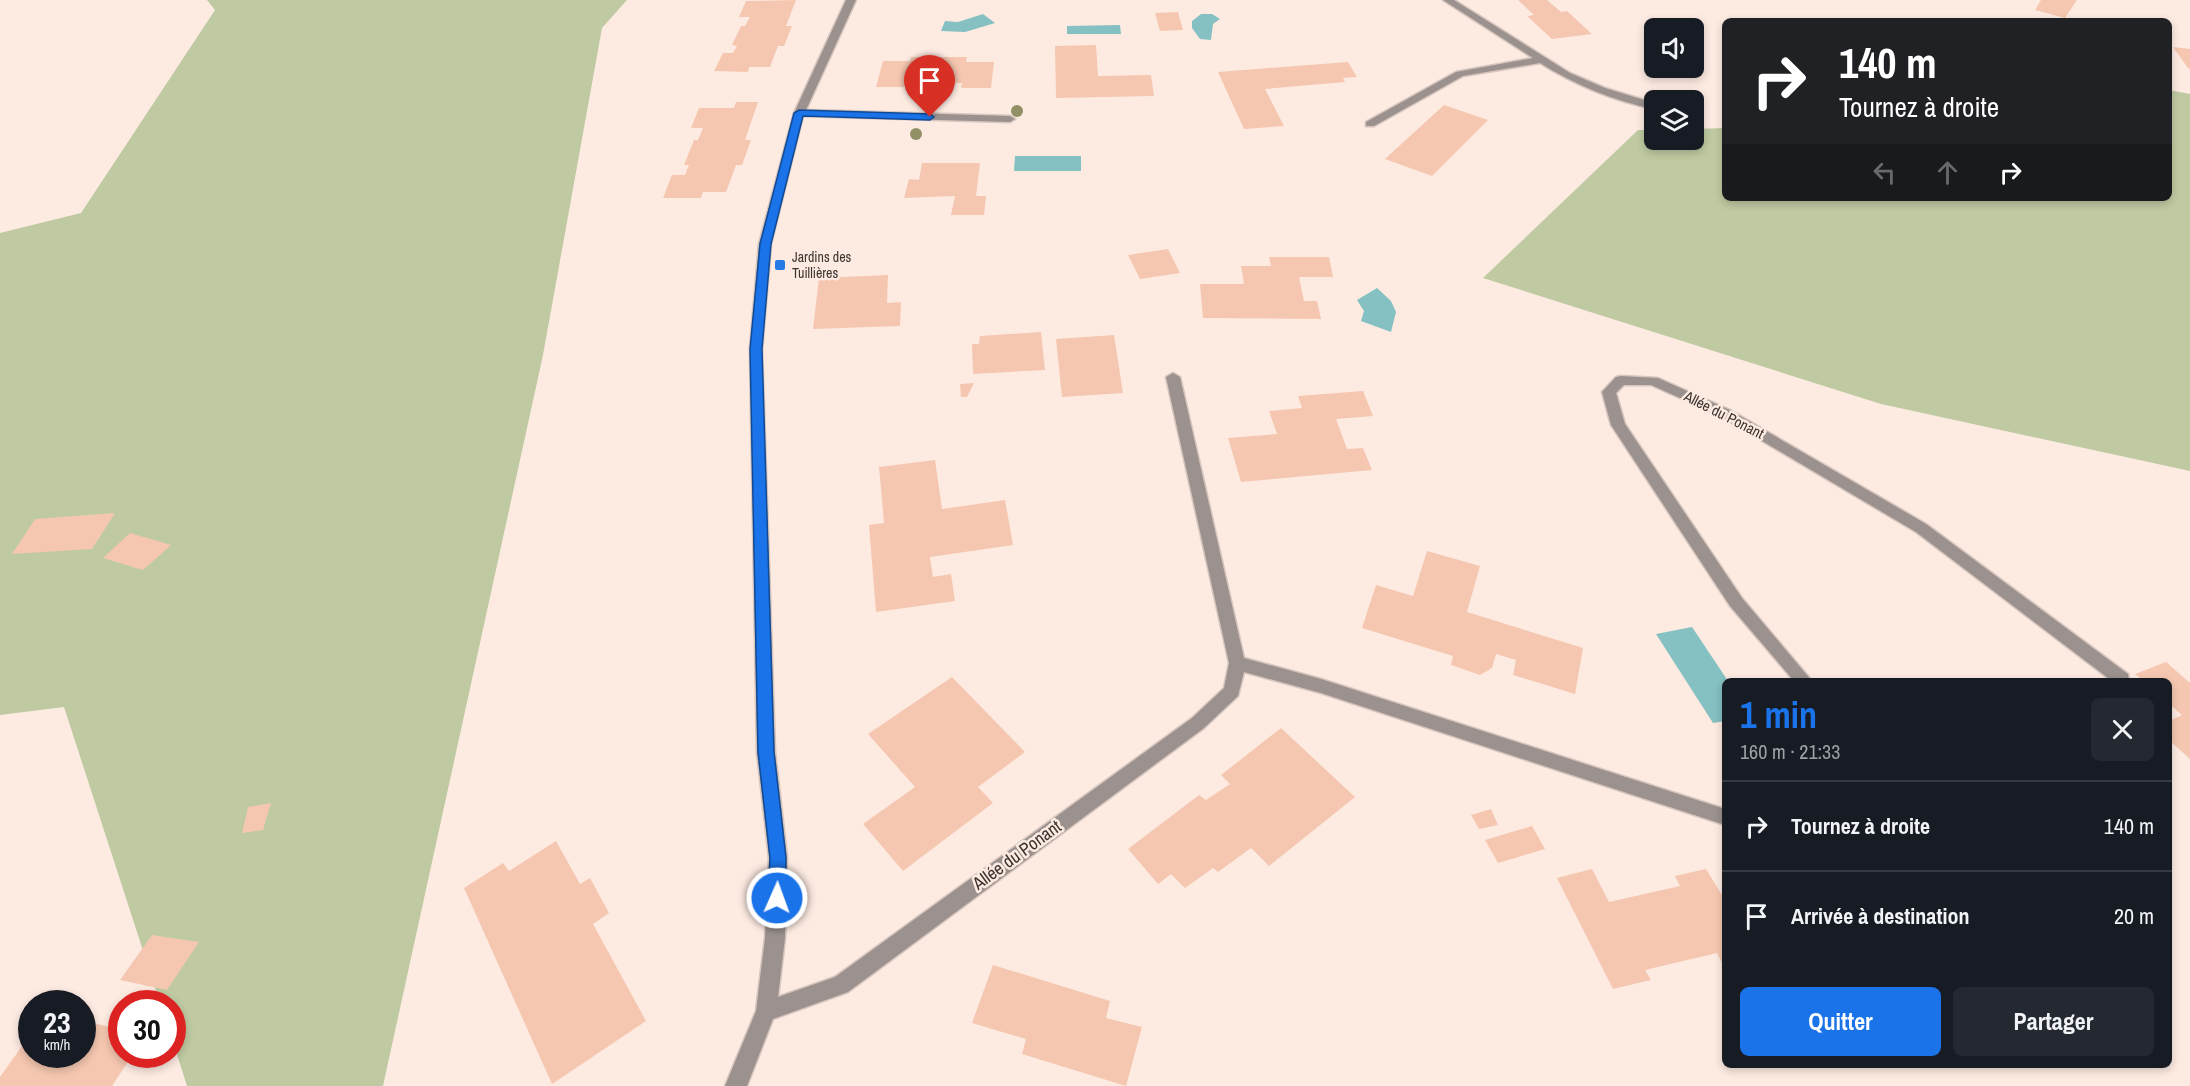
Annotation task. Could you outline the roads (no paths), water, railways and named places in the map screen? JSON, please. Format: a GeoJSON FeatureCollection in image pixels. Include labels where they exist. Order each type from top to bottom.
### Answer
{"type":"FeatureCollection","features":[{"type":"Feature","properties":{"kind":"street"},"geometry":{"type":"LineString","coordinates":[[735,1086],[742,1074],[766,1011],[775,938],[778,858],[766,752],[756,349],[765,244],[799,113],[851,0]]}},
{"type":"Feature","properties":{"kind":"street"},"geometry":{"type":"LineString","coordinates":[[1448,0],[1566,75],[1600,90],[1644,103]]}},
{"type":"Feature","properties":{"kind":"street"},"geometry":{"type":"LineString","coordinates":[[1370,124],[1460,74],[1541,60]]}},
{"type":"Feature","properties":{"kind":"street"},"geometry":{"type":"LineString","coordinates":[[799,113],[1010,119]]}},
{"type":"Feature","properties":{"kind":"street","name":"Allée du Ponant"},"geometry":{"type":"LineString","coordinates":[[766,1011],[841,985],[1198,723],[1232,691],[1237,663],[1173,377]]}},
{"type":"Feature","properties":{"kind":"street","name":"Allée du Ponant"},"geometry":{"type":"LineString","coordinates":[[1801,678],[1736,602],[1618,425],[1609,392],[1621,380],[1653,381],[1725,412],[1921,528],[2119,678]]}},
{"type":"Feature","properties":{"kind":"street"},"geometry":{"type":"LineString","coordinates":[[1237,663],[1322,686],[1722,816]]}},
{"type":"Feature","properties":{"kind":"water"},"geometry":{"type":"Polygon","coordinates":[[[983,14],[995,23],[965,32],[941,31],[945,21],[958,22],[983,14]]]}},
{"type":"Feature","properties":{"kind":"water"},"geometry":{"type":"Polygon","coordinates":[[[1201,14],[1212,14],[1220,19],[1213,24],[1211,40],[1200,39],[1192,28],[1192,21],[1201,14]]]}},
{"type":"Feature","properties":{"kind":"water"},"geometry":{"type":"Polygon","coordinates":[[[1120,25],[1121,34],[1067,34],[1067,26],[1120,25]]]}},
{"type":"Feature","properties":{"kind":"water"},"geometry":{"type":"Polygon","coordinates":[[[1015,156],[1081,156],[1081,171],[1014,171],[1015,156]]]}},
{"type":"Feature","properties":{"kind":"water"},"geometry":{"type":"Polygon","coordinates":[[[1377,288],[1391,301],[1396,312],[1391,332],[1361,321],[1364,311],[1357,300],[1377,288]]]}},
{"type":"Feature","properties":{"kind":"water"},"geometry":{"type":"Polygon","coordinates":[[[1692,627],[1726,678],[1722,678],[1722,722],[1713,723],[1656,634],[1692,627]]]}},
{"type":"Feature","properties":{"kind":"place","name":"Jardins des Tuillières"},"geometry":{"type":"Point","coordinates":[780,265]}}]}
